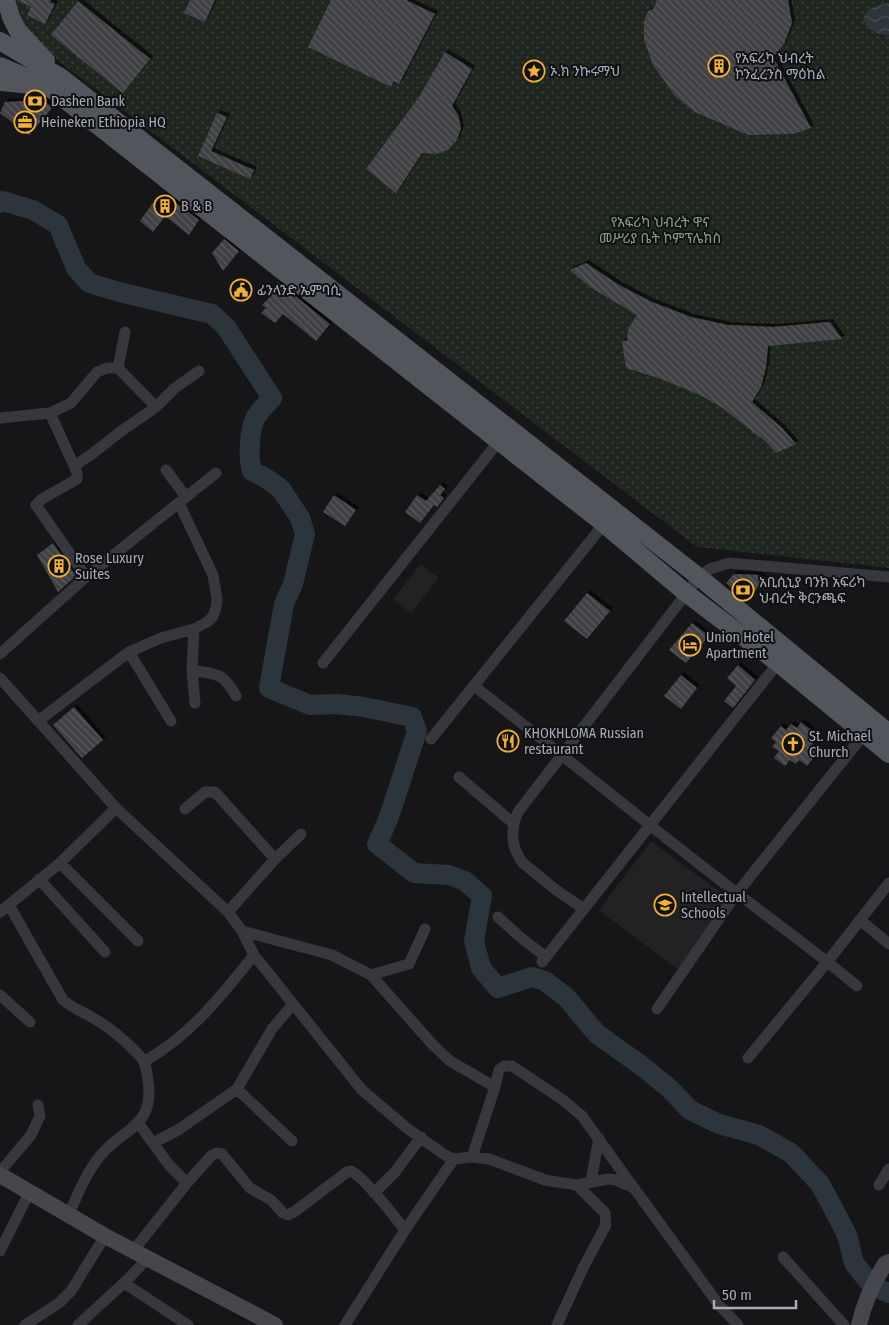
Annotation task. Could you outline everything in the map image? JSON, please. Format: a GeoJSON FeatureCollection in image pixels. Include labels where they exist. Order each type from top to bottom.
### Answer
{"type":"FeatureCollection","features":[{"type":"Feature","properties":{"kind":"main road"},"geometry":{"type":"LineString","coordinates":[[6,0],[10,17],[18,31],[54,82]]}},
{"type":"Feature","properties":{"kind":"main road"},"geometry":{"type":"LineString","coordinates":[[0,41],[315,276],[686,593],[778,663],[889,754]]}},
{"type":"Feature","properties":{"kind":"main road"},"geometry":{"type":"LineString","coordinates":[[0,66],[54,82]]}},
{"type":"Feature","properties":{"kind":"main road"},"geometry":{"type":"LineString","coordinates":[[0,82],[54,82]]}},
{"type":"Feature","properties":{"kind":"main road"},"geometry":{"type":"LineString","coordinates":[[510,444],[699,577],[889,733]]}},
{"type":"Feature","properties":{"kind":"street"},"geometry":{"type":"LineString","coordinates":[[118,368],[125,332]]}},
{"type":"Feature","properties":{"kind":"street"},"geometry":{"type":"LineString","coordinates":[[0,418],[50,414],[71,403],[97,372],[107,368],[118,368],[156,407]]}},
{"type":"Feature","properties":{"kind":"street"},"geometry":{"type":"LineString","coordinates":[[74,466],[156,407],[175,388],[199,371]]}},
{"type":"Feature","properties":{"kind":"street"},"geometry":{"type":"LineString","coordinates":[[50,414],[77,472],[77,479],[42,499],[36,505],[86,577]]}},
{"type":"Feature","properties":{"kind":"street"},"geometry":{"type":"LineString","coordinates":[[323,663],[510,444]]}},
{"type":"Feature","properties":{"kind":"street"},"geometry":{"type":"LineString","coordinates":[[38,721],[129,652],[162,638],[194,629],[207,622],[213,616],[216,608],[216,587],[213,575],[182,500],[166,470]]}},
{"type":"Feature","properties":{"kind":"street"},"geometry":{"type":"LineString","coordinates":[[0,654],[86,577],[216,473]]}},
{"type":"Feature","properties":{"kind":"street"},"geometry":{"type":"LineString","coordinates":[[432,739],[604,524]]}},
{"type":"Feature","properties":{"kind":"street"},"geometry":{"type":"LineString","coordinates":[[584,909],[556,890],[520,859],[513,839],[513,823],[518,812],[699,577],[710,569],[729,563],[889,577]]}},
{"type":"Feature","properties":{"kind":"street"},"geometry":{"type":"LineString","coordinates":[[194,629],[192,670],[195,703]]}},
{"type":"Feature","properties":{"kind":"street"},"geometry":{"type":"LineString","coordinates":[[129,652],[171,721]]}},
{"type":"Feature","properties":{"kind":"street"},"geometry":{"type":"LineString","coordinates":[[498,917],[544,959],[778,663]]}},
{"type":"Feature","properties":{"kind":"street"},"geometry":{"type":"LineString","coordinates":[[192,670],[224,678],[236,696]]}},
{"type":"Feature","properties":{"kind":"street"},"geometry":{"type":"LineString","coordinates":[[0,678],[116,808],[228,912],[242,932],[254,956],[362,1090],[408,1129],[445,1155],[454,1159],[472,1157],[489,1159],[545,1180],[577,1185],[608,1179],[616,1180],[634,1188]]}},
{"type":"Feature","properties":{"kind":"street"},"geometry":{"type":"LineString","coordinates":[[474,686],[737,893],[828,961],[857,986]]}},
{"type":"Feature","properties":{"kind":"street"},"geometry":{"type":"LineString","coordinates":[[657,1009],[737,893],[865,733]]}},
{"type":"Feature","properties":{"kind":"street"},"geometry":{"type":"LineString","coordinates":[[459,777],[513,823]]}},
{"type":"Feature","properties":{"kind":"street"},"geometry":{"type":"LineString","coordinates":[[185,809],[205,792],[215,792],[276,859]]}},
{"type":"Feature","properties":{"kind":"street"},"geometry":{"type":"LineString","coordinates":[[69,1214],[92,1168],[101,1155],[113,1143],[139,1124],[147,1109],[150,1088],[145,1061],[104,1024],[71,1007],[63,1000],[5,908],[60,863],[116,808]]}},
{"type":"Feature","properties":{"kind":"street"},"geometry":{"type":"LineString","coordinates":[[228,912],[301,834]]}},
{"type":"Feature","properties":{"kind":"street"},"geometry":{"type":"LineString","coordinates":[[60,863],[138,941]]}},
{"type":"Feature","properties":{"kind":"street"},"geometry":{"type":"LineString","coordinates":[[39,879],[105,952]]}},
{"type":"Feature","properties":{"kind":"street"},"geometry":{"type":"LineString","coordinates":[[748,1058],[889,884]]}},
{"type":"Feature","properties":{"kind":"street"},"geometry":{"type":"LineString","coordinates":[[860,920],[889,944]]}},
{"type":"Feature","properties":{"kind":"street"},"geometry":{"type":"LineString","coordinates":[[371,975],[409,964],[425,929]]}},
{"type":"Feature","properties":{"kind":"street"},"geometry":{"type":"LineString","coordinates":[[242,932],[332,955],[371,975],[433,1045],[450,1061],[495,1087]]}},
{"type":"Feature","properties":{"kind":"street"},"geometry":{"type":"LineString","coordinates":[[145,1061],[180,1038],[211,1009],[254,956]]}},
{"type":"Feature","properties":{"kind":"street"},"geometry":{"type":"LineString","coordinates":[[0,995],[30,1022]]}},
{"type":"Feature","properties":{"kind":"street"},"geometry":{"type":"LineString","coordinates":[[153,1143],[184,1126],[237,1089],[272,1029],[293,1004]]}},
{"type":"Feature","properties":{"kind":"street"},"geometry":{"type":"LineString","coordinates":[[472,1157],[499,1070],[504,1066],[512,1066],[563,1100],[582,1116],[719,1305],[738,1325]]}},
{"type":"Feature","properties":{"kind":"street"},"geometry":{"type":"LineString","coordinates":[[237,1089],[292,1141]]}},
{"type":"Feature","properties":{"kind":"street"},"geometry":{"type":"LineString","coordinates":[[38,1105],[40,1116],[31,1135],[0,1174],[29,1193],[105,1236],[275,1325]]}},
{"type":"Feature","properties":{"kind":"street"},"geometry":{"type":"LineString","coordinates":[[139,1124],[169,1165],[187,1184]]}},
{"type":"Feature","properties":{"kind":"street"},"geometry":{"type":"LineString","coordinates":[[374,1193],[400,1166],[421,1137]]}},
{"type":"Feature","properties":{"kind":"street"},"geometry":{"type":"LineString","coordinates":[[591,1182],[599,1138]]}},
{"type":"Feature","properties":{"kind":"street"},"geometry":{"type":"LineString","coordinates":[[78,1325],[124,1283],[140,1254],[187,1184],[212,1155],[217,1153],[222,1154],[250,1188],[271,1200],[283,1213],[288,1215],[351,1171],[374,1193],[405,1230]]}},
{"type":"Feature","properties":{"kind":"street"},"geometry":{"type":"LineString","coordinates":[[345,1325],[405,1230],[454,1159]]}},
{"type":"Feature","properties":{"kind":"street"},"geometry":{"type":"LineString","coordinates":[[879,1185],[889,1169]]}},
{"type":"Feature","properties":{"kind":"street"},"geometry":{"type":"LineString","coordinates":[[557,1325],[583,1268],[606,1225],[604,1213],[577,1185]]}},
{"type":"Feature","properties":{"kind":"street"},"geometry":{"type":"LineString","coordinates":[[0,1251],[29,1193]]}},
{"type":"Feature","properties":{"kind":"street"},"geometry":{"type":"LineString","coordinates":[[25,1325],[60,1303],[70,1291],[105,1236]]}},
{"type":"Feature","properties":{"kind":"street"},"geometry":{"type":"LineString","coordinates":[[783,1257],[844,1325]]}},
{"type":"Feature","properties":{"kind":"street"},"geometry":{"type":"LineString","coordinates":[[859,1325],[863,1308],[886,1263]]}},
{"type":"Feature","properties":{"kind":"street"},"geometry":{"type":"LineString","coordinates":[[124,1283],[188,1325]]}},
{"type":"Feature","properties":{"kind":"shaded area"},"geometry":{"type":"Polygon","coordinates":[[[421,564],[439,578],[411,613],[393,599],[421,564]]]}},
{"type":"Feature","properties":{"kind":"shaded area","name":"Intellectual Schools"},"geometry":{"type":"Polygon","coordinates":[[[651,841],[731,900],[679,970],[599,910],[651,841]]]}},
{"type":"Feature","properties":{"kind":"green space","name":"የአፍሪካ ህብረት ዋና መሥሪያ ቤት ኮምፕሌክስ"},"geometry":{"type":"Polygon","coordinates":[[[16,0],[889,0],[889,568],[697,547],[69,69],[36,40],[24,24],[16,0]]]}},
{"type":"Feature","properties":{"kind":"water"},"geometry":{"type":"Polygon","coordinates":[[[889,3],[889,35],[873,32],[863,19],[865,15],[873,8],[889,3]]]}},
{"type":"Feature","properties":{"kind":"building"},"geometry":{"type":"Polygon","coordinates":[[[17,0],[51,0],[50,2],[55,4],[45,24],[27,15],[31,7],[17,0]]]}},
{"type":"Feature","properties":{"kind":"building"},"geometry":{"type":"Polygon","coordinates":[[[190,0],[215,0],[205,22],[184,13],[190,0]]]}},
{"type":"Feature","properties":{"kind":"building"},"geometry":{"type":"Polygon","coordinates":[[[331,0],[406,0],[435,14],[399,84],[394,81],[391,87],[308,47],[331,0]]]}},
{"type":"Feature","properties":{"kind":"building","name":"የአፍሪካ ህብረት ኮንፈረንስ ማዕከል"},"geometry":{"type":"Polygon","coordinates":[[[657,0],[788,0],[792,23],[784,44],[773,57],[811,128],[793,134],[748,135],[695,112],[675,96],[653,65],[644,40],[644,21],[648,11],[653,9],[657,0]]]}},
{"type":"Feature","properties":{"kind":"building"},"geometry":{"type":"Polygon","coordinates":[[[78,1],[150,59],[123,93],[51,35],[78,1]]]}},
{"type":"Feature","properties":{"kind":"building"},"geometry":{"type":"Polygon","coordinates":[[[445,52],[472,69],[452,106],[458,115],[461,128],[457,140],[448,150],[436,154],[422,153],[396,193],[366,169],[419,97],[445,52]]]}},
{"type":"Feature","properties":{"kind":"building"},"geometry":{"type":"Polygon","coordinates":[[[44,100],[52,108],[29,135],[0,113],[5,102],[44,100]]]}},
{"type":"Feature","properties":{"kind":"building"},"geometry":{"type":"Polygon","coordinates":[[[217,113],[227,117],[211,151],[254,170],[250,179],[198,156],[217,113]]]}},
{"type":"Feature","properties":{"kind":"building","name":"B & B"},"geometry":{"type":"Polygon","coordinates":[[[157,197],[168,197],[199,220],[189,235],[165,216],[153,232],[140,221],[157,197]]]}},
{"type":"Feature","properties":{"kind":"building"},"geometry":{"type":"Polygon","coordinates":[[[224,239],[239,251],[223,271],[212,253],[224,239]]]}},
{"type":"Feature","properties":{"kind":"building"},"geometry":{"type":"Polygon","coordinates":[[[586,263],[619,285],[652,302],[691,317],[728,325],[773,327],[830,322],[842,339],[768,346],[766,367],[761,387],[752,402],[782,428],[796,444],[776,453],[765,441],[721,407],[700,395],[661,379],[626,368],[622,341],[627,341],[628,329],[637,315],[590,287],[570,270],[586,263]]]}},
{"type":"Feature","properties":{"kind":"building"},"geometry":{"type":"Polygon","coordinates":[[[278,282],[330,324],[316,341],[283,314],[275,323],[261,313],[266,308],[262,305],[272,295],[270,292],[278,282]]]}},
{"type":"Feature","properties":{"kind":"building"},"geometry":{"type":"Polygon","coordinates":[[[440,485],[445,489],[440,495],[444,498],[437,507],[434,505],[420,523],[405,512],[417,495],[426,501],[440,485]]]}},
{"type":"Feature","properties":{"kind":"building"},"geometry":{"type":"Polygon","coordinates":[[[334,495],[356,510],[345,526],[323,512],[334,495]]]}},
{"type":"Feature","properties":{"kind":"building","name":"Rose Luxury Suites"},"geometry":{"type":"Polygon","coordinates":[[[53,543],[76,576],[58,592],[37,555],[53,543]]]}},
{"type":"Feature","properties":{"kind":"building"},"geometry":{"type":"Polygon","coordinates":[[[734,574],[760,575],[765,580],[746,600],[726,583],[734,574]]]}},
{"type":"Feature","properties":{"kind":"building"},"geometry":{"type":"Polygon","coordinates":[[[587,593],[610,611],[587,639],[564,621],[587,593]]]}},
{"type":"Feature","properties":{"kind":"building"},"geometry":{"type":"Polygon","coordinates":[[[692,623],[709,636],[686,663],[669,650],[692,623]]]}},
{"type":"Feature","properties":{"kind":"building"},"geometry":{"type":"Polygon","coordinates":[[[738,665],[755,680],[733,708],[724,701],[736,686],[727,678],[738,665]]]}},
{"type":"Feature","properties":{"kind":"building"},"geometry":{"type":"Polygon","coordinates":[[[681,675],[697,688],[681,709],[664,696],[681,675]]]}},
{"type":"Feature","properties":{"kind":"building"},"geometry":{"type":"Polygon","coordinates":[[[74,707],[103,740],[82,758],[53,725],[74,707]]]}},
{"type":"Feature","properties":{"kind":"building","name":"St. Michael Church"},"geometry":{"type":"Polygon","coordinates":[[[801,722],[812,731],[808,737],[814,742],[809,747],[817,753],[807,766],[799,760],[796,764],[790,760],[785,766],[774,758],[779,751],[772,747],[776,742],[771,738],[781,726],[786,730],[791,724],[797,728],[801,722]]]}},
{"type":"Feature","properties":{"kind":"waterway"},"geometry":{"type":"LineString","coordinates":[[0,203],[3,201],[33,210],[58,225],[76,268],[89,283],[212,314],[226,327],[272,398],[258,414],[252,429],[250,451],[252,471],[281,489],[300,518],[305,534],[293,584],[284,604],[269,688],[310,705],[337,704],[364,707],[412,717],[417,731],[389,817],[377,844],[414,873],[449,875],[465,881],[482,896],[474,941],[481,968],[498,988],[532,977],[545,981],[566,997],[597,1034],[669,1088],[690,1110],[719,1124],[759,1135],[791,1153],[820,1184],[847,1235],[854,1263],[872,1286],[889,1293]]}},
{"type":"Feature","properties":{"kind":"place","name":"የአፍሪካ ህብረት ኮንፈረንስ ማዕከል"},"geometry":{"type":"Point","coordinates":[719,66]}},
{"type":"Feature","properties":{"kind":"place","name":"ኦ.ክ ንኩሩማህ"},"geometry":{"type":"Point","coordinates":[534,71]}},
{"type":"Feature","properties":{"kind":"place","name":"Dashen Bank"},"geometry":{"type":"Point","coordinates":[35,101]}},
{"type":"Feature","properties":{"kind":"place","name":"Heineken Ethiopia HQ"},"geometry":{"type":"Point","coordinates":[25,122]}},
{"type":"Feature","properties":{"kind":"place","name":"B & B"},"geometry":{"type":"Point","coordinates":[165,206]}},
{"type":"Feature","properties":{"kind":"place","name":"ፊንላንድ ኤምባሲ"},"geometry":{"type":"Point","coordinates":[241,290]}},
{"type":"Feature","properties":{"kind":"place","name":"Rose Luxury Suites"},"geometry":{"type":"Point","coordinates":[59,566]}},
{"type":"Feature","properties":{"kind":"place","name":"አቢሲኒያ ባንክ አፍሪካ ህብረት ቅርንጫፍ"},"geometry":{"type":"Point","coordinates":[743,590]}},
{"type":"Feature","properties":{"kind":"place","name":"Union Hotel Apartment"},"geometry":{"type":"Point","coordinates":[690,645]}},
{"type":"Feature","properties":{"kind":"place","name":"KHOKHLOMA Russian restaurant"},"geometry":{"type":"Point","coordinates":[508,741]}},
{"type":"Feature","properties":{"kind":"place","name":"St. Michael Church"},"geometry":{"type":"Point","coordinates":[793,744]}},
{"type":"Feature","properties":{"kind":"place","name":"Intellectual Schools"},"geometry":{"type":"Point","coordinates":[665,905]}}]}
